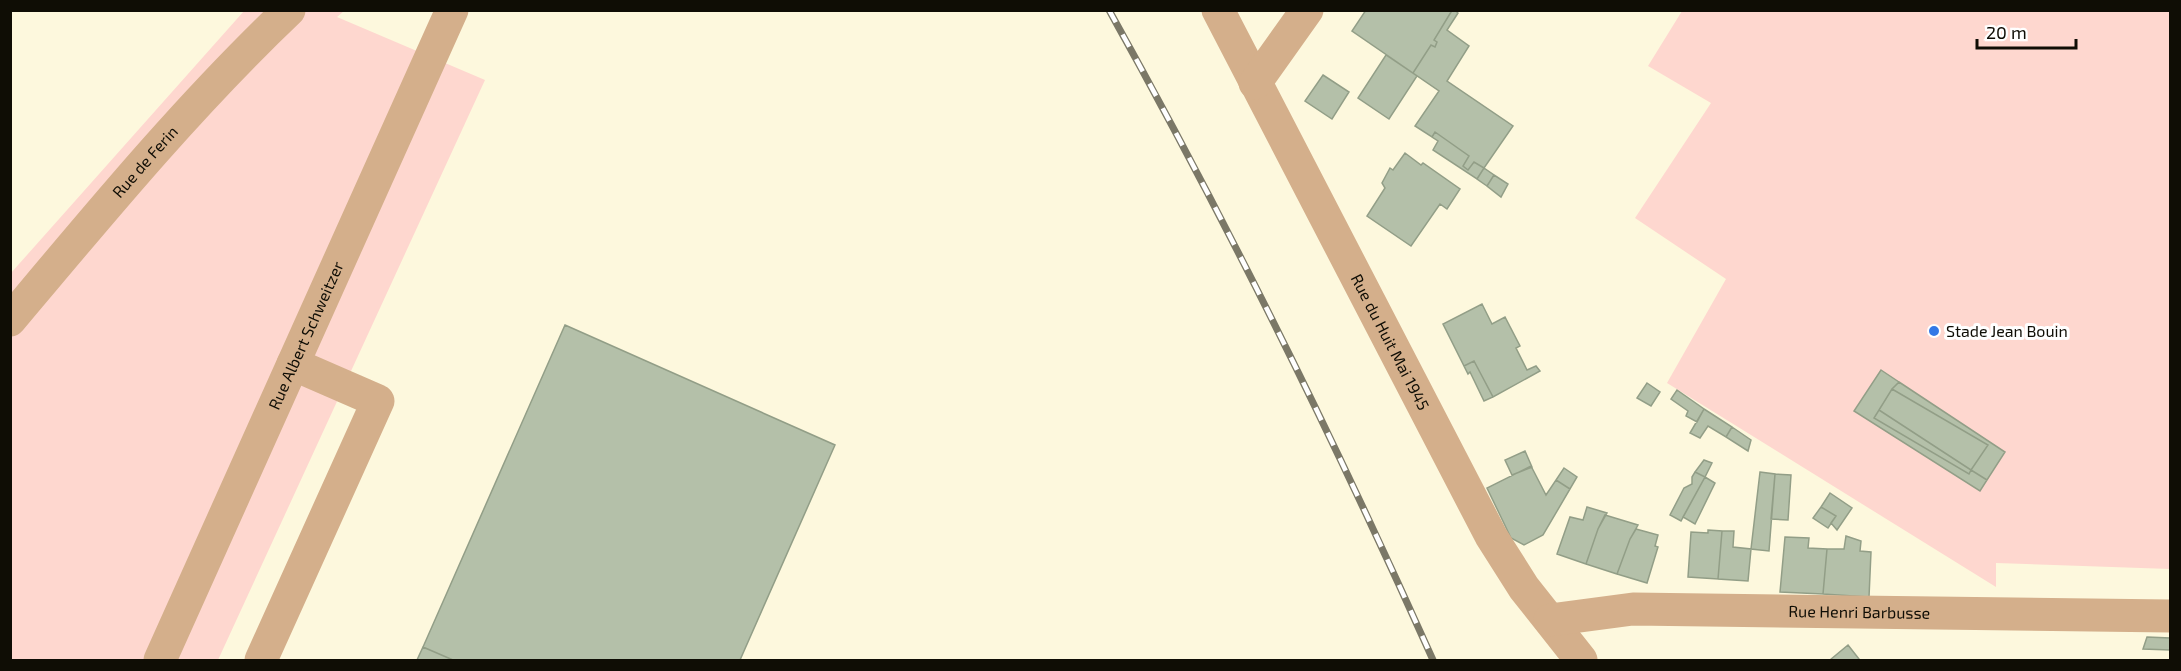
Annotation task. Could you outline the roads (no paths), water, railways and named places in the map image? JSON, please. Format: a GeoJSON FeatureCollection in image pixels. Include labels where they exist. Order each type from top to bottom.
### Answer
{"type":"FeatureCollection","features":[{"type":"Feature","properties":{"kind":"street","name":"Rue de Ferin"},"geometry":{"type":"LineString","coordinates":[[10,321],[94,219],[184,117],[289,10]]}},
{"type":"Feature","properties":{"kind":"street","name":"Rue Albert Schweitzer"},"geometry":{"type":"LineString","coordinates":[[160,660],[452,10]]}},
{"type":"Feature","properties":{"kind":"street","name":"Rue du Huit Mai 1945"},"geometry":{"type":"LineString","coordinates":[[1218,10],[1491,536],[1524,588],[1581,660]]}},
{"type":"Feature","properties":{"kind":"street"},"geometry":{"type":"LineString","coordinates":[[1256,83],[1307,10]]}},
{"type":"Feature","properties":{"kind":"street"},"geometry":{"type":"LineString","coordinates":[[261,660],[378,401],[293,364]]}},
{"type":"Feature","properties":{"kind":"street","name":"Rue Henri Barbusse"},"geometry":{"type":"LineString","coordinates":[[1550,620],[1632,609],[2170,616]]}},
{"type":"Feature","properties":{"kind":"railway"},"geometry":{"type":"LineString","coordinates":[[1109,10],[1278,332],[1433,660]]}},
{"type":"Feature","properties":{"kind":"place","name":"Stade Jean Bouin"},"geometry":{"type":"Point","coordinates":[1934,331]}}]}
